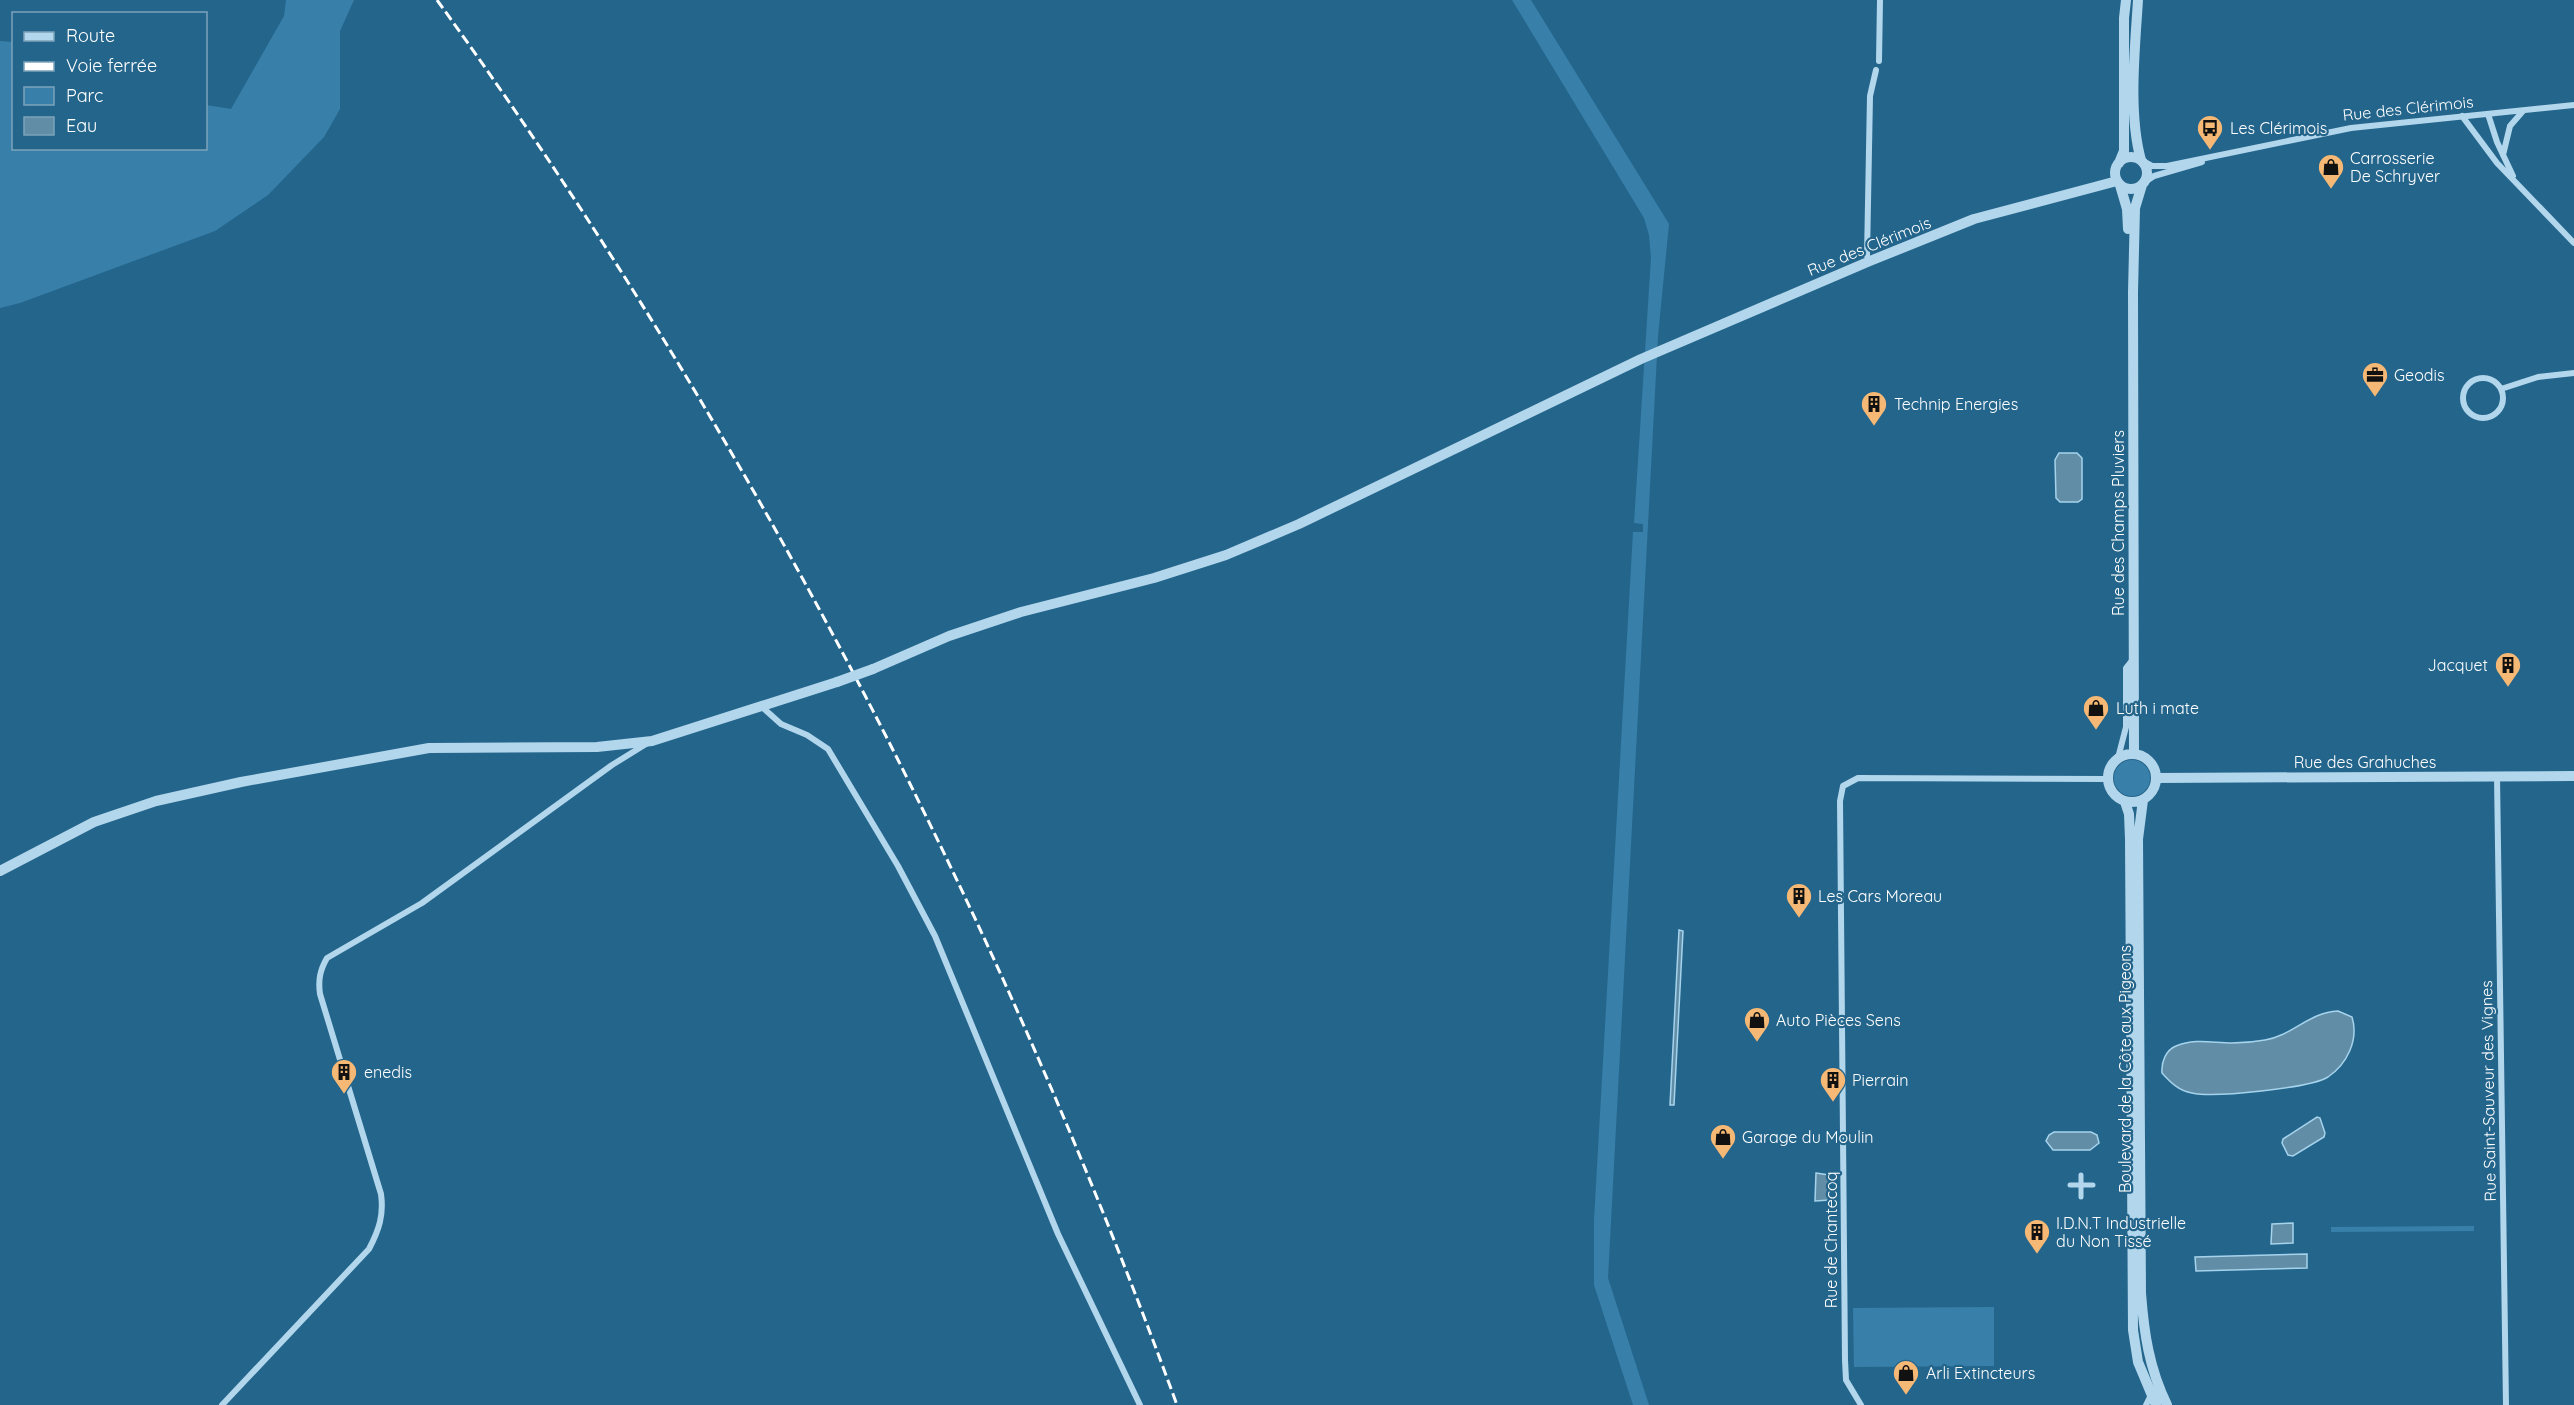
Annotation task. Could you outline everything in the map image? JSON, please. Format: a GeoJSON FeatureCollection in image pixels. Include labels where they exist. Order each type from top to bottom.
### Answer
{"type":"FeatureCollection","features":[{"type":"Feature","properties":{"kind":"street"},"geometry":{"type":"LineString","coordinates":[[1879,61],[1880,0]]}},
{"type":"Feature","properties":{"kind":"street"},"geometry":{"type":"LineString","coordinates":[[2126,0],[2124,152],[2115,171],[2118,183],[2134,189],[2143,183],[2146,169],[2141,160],[2136,138],[2134,74],[2138,0]]}},
{"type":"Feature","properties":{"kind":"street"},"geometry":{"type":"LineString","coordinates":[[1870,261],[1867,256],[1870,96],[1876,70]]}},
{"type":"Feature","properties":{"kind":"street","name":"Rue des Clérimois"},"geometry":{"type":"LineString","coordinates":[[2141,160],[2152,166],[2167,166],[2351,128],[2574,105]]}},
{"type":"Feature","properties":{"kind":"street"},"geometry":{"type":"LineString","coordinates":[[2503,155],[2510,126],[2523,110]]}},
{"type":"Feature","properties":{"kind":"street"},"geometry":{"type":"LineString","coordinates":[[2488,114],[2514,179]]}},
{"type":"Feature","properties":{"kind":"street"},"geometry":{"type":"LineString","coordinates":[[2462,116],[2482,146],[2574,243]]}},
{"type":"Feature","properties":{"kind":"street","name":"Rue des Clérimois"},"geometry":{"type":"LineString","coordinates":[[2143,183],[2154,176],[2260,145]]}},
{"type":"Feature","properties":{"kind":"street"},"geometry":{"type":"LineString","coordinates":[[2119,163],[2131,157],[2141,160]]}},
{"type":"Feature","properties":{"kind":"street","name":"Rue des Clérimois"},"geometry":{"type":"LineString","coordinates":[[0,871],[94,822],[156,801],[241,782],[429,748],[597,747],[652,741],[762,707],[873,669],[949,636],[1021,612],[1154,578],[1226,555],[1310,519],[1641,359],[1870,261],[1974,219],[2118,183]]}},
{"type":"Feature","properties":{"kind":"street","name":"Rue des Champs Pluviers"},"geometry":{"type":"LineString","coordinates":[[2118,183],[2127,208],[2133,292]]}},
{"type":"Feature","properties":{"kind":"street","name":"Rue des Champs Pluviers"},"geometry":{"type":"LineString","coordinates":[[2134,754],[2133,292],[2135,208],[2143,183]]}},
{"type":"Feature","properties":{"kind":"street"},"geometry":{"type":"LineString","coordinates":[[2501,389],[2538,377],[2574,374]]}},
{"type":"Feature","properties":{"kind":"street"},"geometry":{"type":"LineString","coordinates":[[2486,378],[2501,389],[2503,395],[2500,408],[2490,416],[2477,417],[2466,408],[2463,396],[2473,380],[2486,378]]}},
{"type":"Feature","properties":{"kind":"street"},"geometry":{"type":"LineString","coordinates":[[2118,758],[2126,727],[2126,668],[2134,657]]}},
{"type":"Feature","properties":{"kind":"street"},"geometry":{"type":"LineString","coordinates":[[762,707],[781,724],[807,735],[828,749],[898,866],[935,936],[1058,1234],[1140,1405]]}},
{"type":"Feature","properties":{"kind":"street"},"geometry":{"type":"LineString","coordinates":[[222,1405],[369,1249],[381,1225],[383,1205],[381,1194],[321,994],[320,971],[327,958],[422,903],[612,765],[652,741]]}},
{"type":"Feature","properties":{"kind":"street"},"geometry":{"type":"LineString","coordinates":[[2134,754],[2141,756],[2152,765],[2156,778],[2153,791],[2143,800],[2125,802],[2112,794],[2107,779],[2112,763],[2118,758],[2134,754]]}},
{"type":"Feature","properties":{"kind":"street","name":"Rue Saint-Sauveur des Vignes"},"geometry":{"type":"LineString","coordinates":[[2497,776],[2506,1405]]}},
{"type":"Feature","properties":{"kind":"street","name":"Rue des Grahuches"},"geometry":{"type":"LineString","coordinates":[[2156,778],[2574,776]]}},
{"type":"Feature","properties":{"kind":"street","name":"Rue de Chantecoq"},"geometry":{"type":"LineString","coordinates":[[1861,1405],[1846,1380],[1845,1360],[1840,801],[1845,783],[1858,778],[2107,779]]}},
{"type":"Feature","properties":{"kind":"street","name":"Boulevard de la Côte aux Pigeons"},"geometry":{"type":"LineString","coordinates":[[2143,800],[2138,839],[2143,1330],[2156,1384],[2167,1405]]}},
{"type":"Feature","properties":{"kind":"street","name":"Boulevard de la Côte aux Pigeons"},"geometry":{"type":"LineString","coordinates":[[2125,802],[2129,814],[2130,839],[2133,1330],[2138,1362],[2156,1405]]}},
{"type":"Feature","properties":{"kind":"street"},"geometry":{"type":"LineString","coordinates":[[2081,1175],[2081,1197]]}},
{"type":"Feature","properties":{"kind":"street"},"geometry":{"type":"LineString","coordinates":[[2070,1185],[2093,1185]]}},
{"type":"Feature","properties":{"kind":"street"},"geometry":{"type":"LineString","coordinates":[[2146,1405],[2151,1394]]}},
{"type":"Feature","properties":{"kind":"green space"},"geometry":{"type":"Polygon","coordinates":[[[286,0],[354,0],[340,31],[340,109],[324,137],[268,195],[215,231],[20,303],[0,308],[0,41],[12,42],[12,150],[207,150],[207,105],[231,109],[284,16],[286,0]]]}},
{"type":"Feature","properties":{"kind":"green space"},"geometry":{"type":"Polygon","coordinates":[[[1512,0],[1531,0],[1669,224],[1658,336],[1608,1278],[1649,1405],[1633,1405],[1594,1285],[1594,1220],[1633,532],[1643,532],[1643,524],[1634,523],[1651,258],[1649,235],[1644,218],[1512,0]]]}},
{"type":"Feature","properties":{"kind":"green space"},"geometry":{"type":"Polygon","coordinates":[[[2132,760],[2145,765],[2150,778],[2145,791],[2132,796],[2119,791],[2114,778],[2119,765],[2132,760]]]}},
{"type":"Feature","properties":{"kind":"green space"},"geometry":{"type":"Polygon","coordinates":[[[2474,1226],[2474,1231],[2331,1232],[2331,1227],[2474,1226]]]}},
{"type":"Feature","properties":{"kind":"green space"},"geometry":{"type":"Polygon","coordinates":[[[1994,1307],[1994,1366],[1854,1367],[1853,1308],[1994,1307]]]}},
{"type":"Feature","properties":{"kind":"water"},"geometry":{"type":"Polygon","coordinates":[[[2059,453],[2077,453],[2082,458],[2082,499],[2078,502],[2060,502],[2056,498],[2055,460],[2059,453]]]}},
{"type":"Feature","properties":{"kind":"water"},"geometry":{"type":"Polygon","coordinates":[[[1679,930],[1683,931],[1674,1105],[1670,1105],[1679,930]]]}},
{"type":"Feature","properties":{"kind":"water"},"geometry":{"type":"Polygon","coordinates":[[[2338,1011],[2352,1017],[2354,1034],[2350,1051],[2335,1072],[2318,1081],[2262,1091],[2203,1094],[2179,1088],[2162,1073],[2165,1057],[2169,1050],[2176,1046],[2197,1042],[2236,1043],[2275,1038],[2318,1015],[2338,1011]]]}},
{"type":"Feature","properties":{"kind":"water"},"geometry":{"type":"Polygon","coordinates":[[[2317,1117],[2320,1118],[2325,1133],[2324,1137],[2293,1156],[2288,1155],[2282,1143],[2283,1139],[2317,1117]]]}},
{"type":"Feature","properties":{"kind":"water"},"geometry":{"type":"Polygon","coordinates":[[[2054,1132],[2091,1132],[2097,1135],[2099,1143],[2090,1150],[2053,1150],[2046,1141],[2054,1132]]]}},
{"type":"Feature","properties":{"kind":"water"},"geometry":{"type":"Polygon","coordinates":[[[1816,1173],[1829,1175],[1830,1200],[1815,1201],[1816,1173]]]}},
{"type":"Feature","properties":{"kind":"water"},"geometry":{"type":"Polygon","coordinates":[[[2293,1223],[2293,1243],[2271,1244],[2272,1224],[2293,1223]]]}},
{"type":"Feature","properties":{"kind":"water"},"geometry":{"type":"Polygon","coordinates":[[[2307,1254],[2307,1268],[2196,1271],[2195,1257],[2307,1254]]]}},
{"type":"Feature","properties":{"kind":"railway"},"geometry":{"type":"LineString","coordinates":[[437,0],[550,163],[658,330],[760,502],[855,677],[945,855],[1029,1036],[1106,1220],[1177,1405]]}},
{"type":"Feature","properties":{"kind":"place","name":"Les Clérimois"},"geometry":{"type":"Point","coordinates":[2210,151]}},
{"type":"Feature","properties":{"kind":"place","name":"Carrosserie De Schryver"},"geometry":{"type":"Point","coordinates":[2331,190]}},
{"type":"Feature","properties":{"kind":"place","name":"Geodis"},"geometry":{"type":"Point","coordinates":[2375,398]}},
{"type":"Feature","properties":{"kind":"place","name":"Technip Energies"},"geometry":{"type":"Point","coordinates":[1874,427]}},
{"type":"Feature","properties":{"kind":"place","name":"Jacquet"},"geometry":{"type":"Point","coordinates":[2508,688]}},
{"type":"Feature","properties":{"kind":"place","name":"Luth i mate"},"geometry":{"type":"Point","coordinates":[2096,731]}},
{"type":"Feature","properties":{"kind":"place","name":"Les Cars Moreau"},"geometry":{"type":"Point","coordinates":[1799,919]}},
{"type":"Feature","properties":{"kind":"place","name":"Auto Pièces Sens"},"geometry":{"type":"Point","coordinates":[1757,1043]}},
{"type":"Feature","properties":{"kind":"place","name":"enedis"},"geometry":{"type":"Point","coordinates":[344,1095]}},
{"type":"Feature","properties":{"kind":"place","name":"Pierrain"},"geometry":{"type":"Point","coordinates":[1833,1103]}},
{"type":"Feature","properties":{"kind":"place","name":"Garage du Moulin"},"geometry":{"type":"Point","coordinates":[1723,1160]}},
{"type":"Feature","properties":{"kind":"place","name":"I.D.N.T Industrielle du Non Tissé"},"geometry":{"type":"Point","coordinates":[2037,1255]}},
{"type":"Feature","properties":{"kind":"place","name":"Arli Extincteurs"},"geometry":{"type":"Point","coordinates":[1906,1396]}}]}
